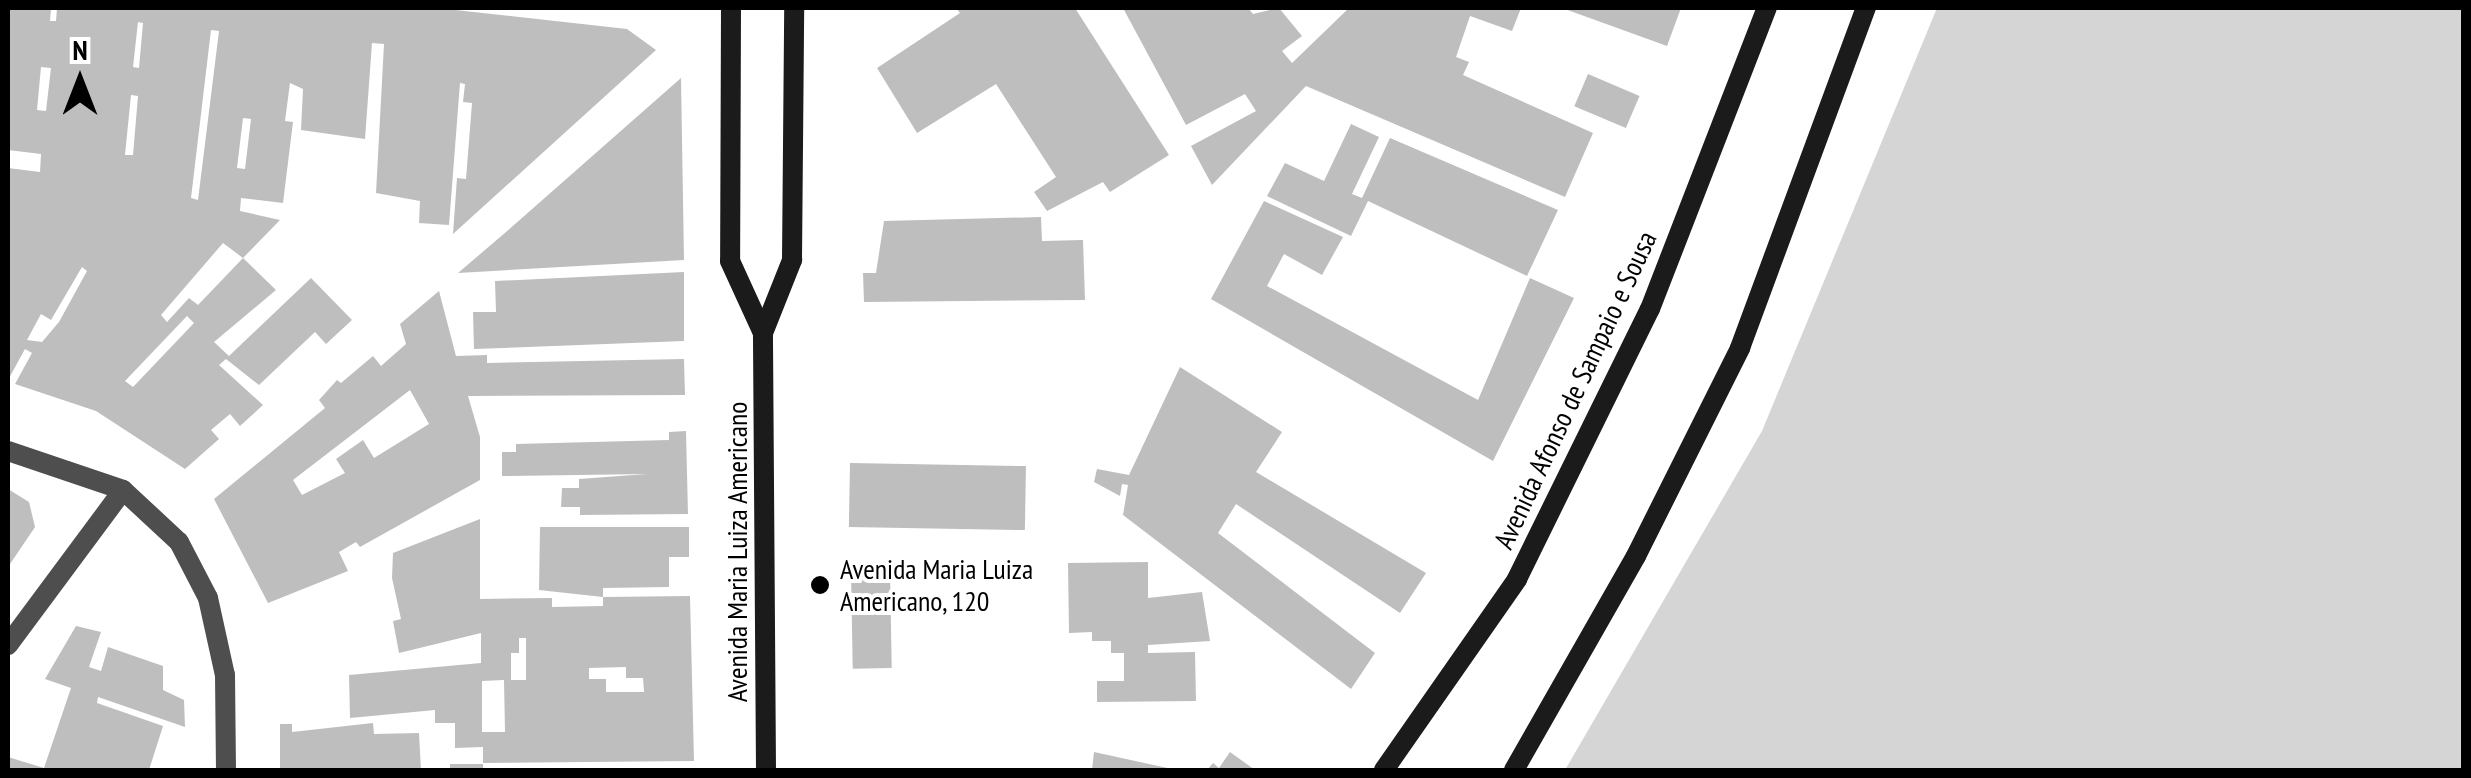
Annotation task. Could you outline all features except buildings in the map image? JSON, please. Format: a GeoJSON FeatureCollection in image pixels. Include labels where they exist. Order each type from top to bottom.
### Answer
{"type":"FeatureCollection","features":[{"type":"Feature","properties":{"kind":"main road","name":"Avenida Maria Luiza Americano"},"geometry":{"type":"LineString","coordinates":[[731,8],[730,261],[763,333]]}},
{"type":"Feature","properties":{"kind":"main road","name":"Avenida Maria Luiza Americano"},"geometry":{"type":"LineString","coordinates":[[766,770],[763,333],[792,260],[794,8]]}},
{"type":"Feature","properties":{"kind":"main road","name":"Avenida Afonso de Sampaio e Sousa"},"geometry":{"type":"LineString","coordinates":[[1384,770],[1518,579],[1650,309],[1767,8]]}},
{"type":"Feature","properties":{"kind":"main road"},"geometry":{"type":"LineString","coordinates":[[1514,770],[1636,556],[1740,348],[1866,8]]}},
{"type":"Feature","properties":{"kind":"street"},"geometry":{"type":"LineString","coordinates":[[8,451],[122,490],[179,542],[208,598],[225,675],[226,770]]}},
{"type":"Feature","properties":{"kind":"street"},"geometry":{"type":"LineString","coordinates":[[8,645],[122,490]]}},
{"type":"Feature","properties":{"kind":"shaded area"},"geometry":{"type":"Polygon","coordinates":[[[1937,8],[2463,8],[2463,770],[1565,770],[1762,431],[1937,8]]]}},
{"type":"Feature","properties":{"kind":"place","name":"Avenida Maria Luiza Americano, 120"},"geometry":{"type":"Point","coordinates":[820,585]}}]}
